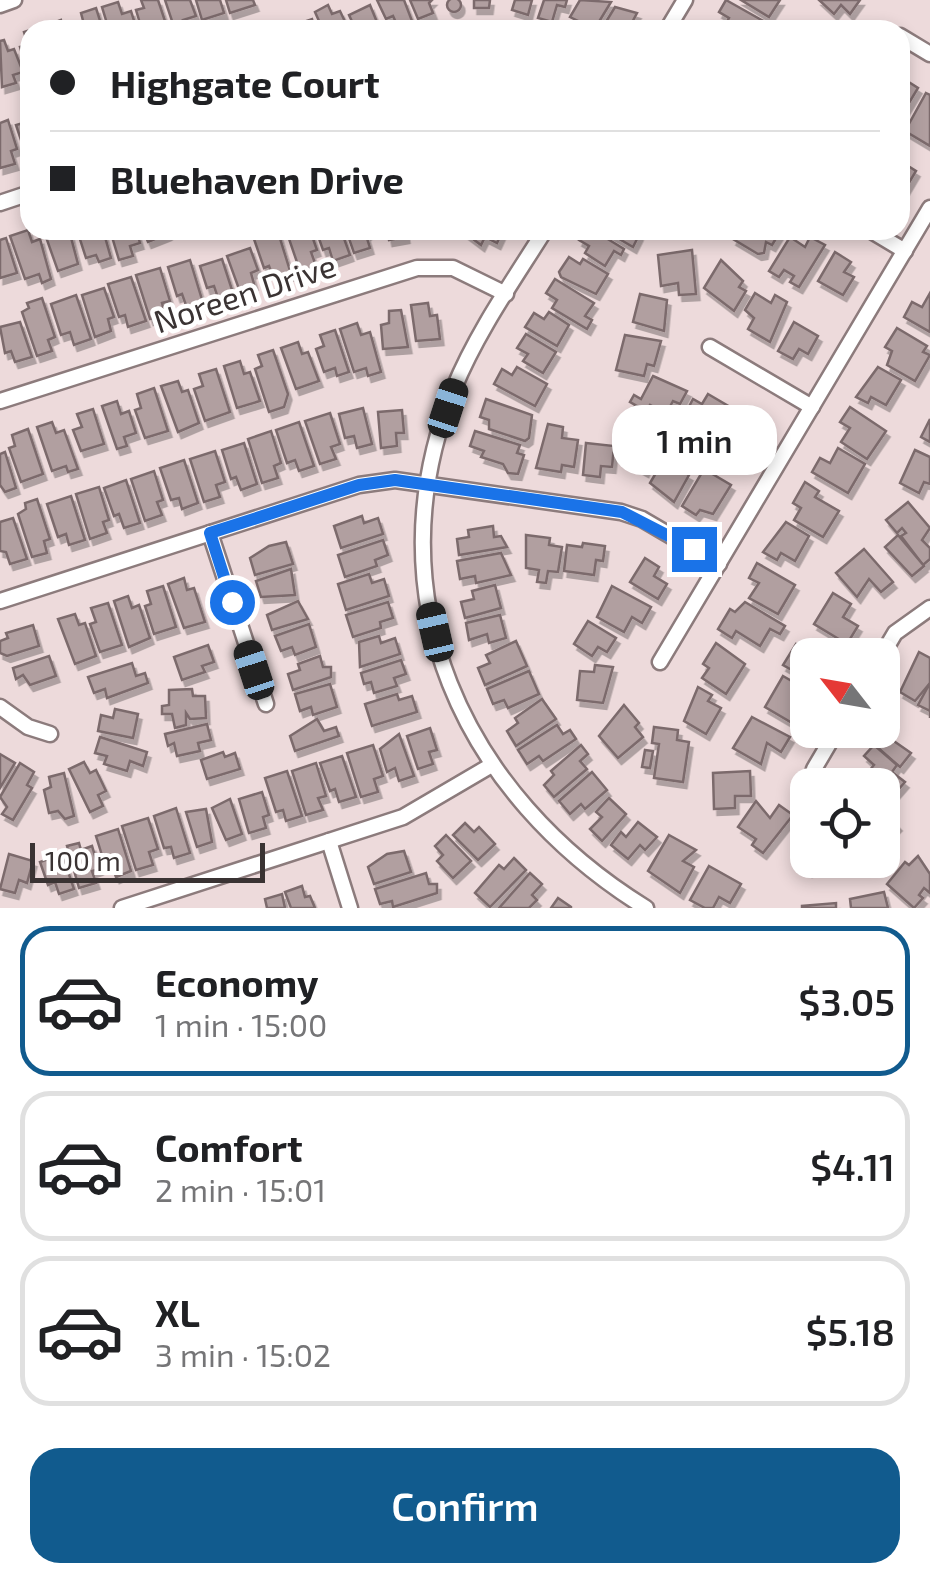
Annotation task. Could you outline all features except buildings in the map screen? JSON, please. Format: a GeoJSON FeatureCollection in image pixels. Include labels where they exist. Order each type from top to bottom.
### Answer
{"type":"FeatureCollection","features":[{"type":"Feature","properties":{"kind":"street"},"geometry":{"type":"LineString","coordinates":[[0,5],[14,0]]}},
{"type":"Feature","properties":{"kind":"street"},"geometry":{"type":"LineString","coordinates":[[660,662],[930,208]]}},
{"type":"Feature","properties":{"kind":"street"},"geometry":{"type":"LineString","coordinates":[[538,240],[454,388],[428,484],[425,567],[430,612],[453,693],[490,766],[525,812],[570,857],[646,908]]}},
{"type":"Feature","properties":{"kind":"street"},"geometry":{"type":"LineString","coordinates":[[887,240],[904,250]]}},
{"type":"Feature","properties":{"kind":"street","name":"Noreen Drive"},"geometry":{"type":"LineString","coordinates":[[0,402],[417,268],[453,268],[506,294]]}},
{"type":"Feature","properties":{"kind":"street"},"geometry":{"type":"LineString","coordinates":[[710,347],[812,407]]}},
{"type":"Feature","properties":{"kind":"street"},"geometry":{"type":"LineString","coordinates":[[0,601],[377,481],[428,484],[622,512],[642,519],[719,564]]}},
{"type":"Feature","properties":{"kind":"street"},"geometry":{"type":"LineString","coordinates":[[210,533],[266,704]]}},
{"type":"Feature","properties":{"kind":"street"},"geometry":{"type":"LineString","coordinates":[[892,638],[930,608]]}},
{"type":"Feature","properties":{"kind":"street"},"geometry":{"type":"LineString","coordinates":[[0,707],[28,727],[50,734]]}},
{"type":"Feature","properties":{"kind":"street"},"geometry":{"type":"LineString","coordinates":[[814,768],[826,748]]}},
{"type":"Feature","properties":{"kind":"street"},"geometry":{"type":"LineString","coordinates":[[122,908],[427,806],[490,766]]}},
{"type":"Feature","properties":{"kind":"street"},"geometry":{"type":"LineString","coordinates":[[329,841],[350,908]]}},
{"type":"Feature","properties":{"kind":"route"},"geometry":{"type":"LineString","coordinates":[[232,602],[210,533],[377,481],[428,484],[622,512],[694,549]]}}]}
